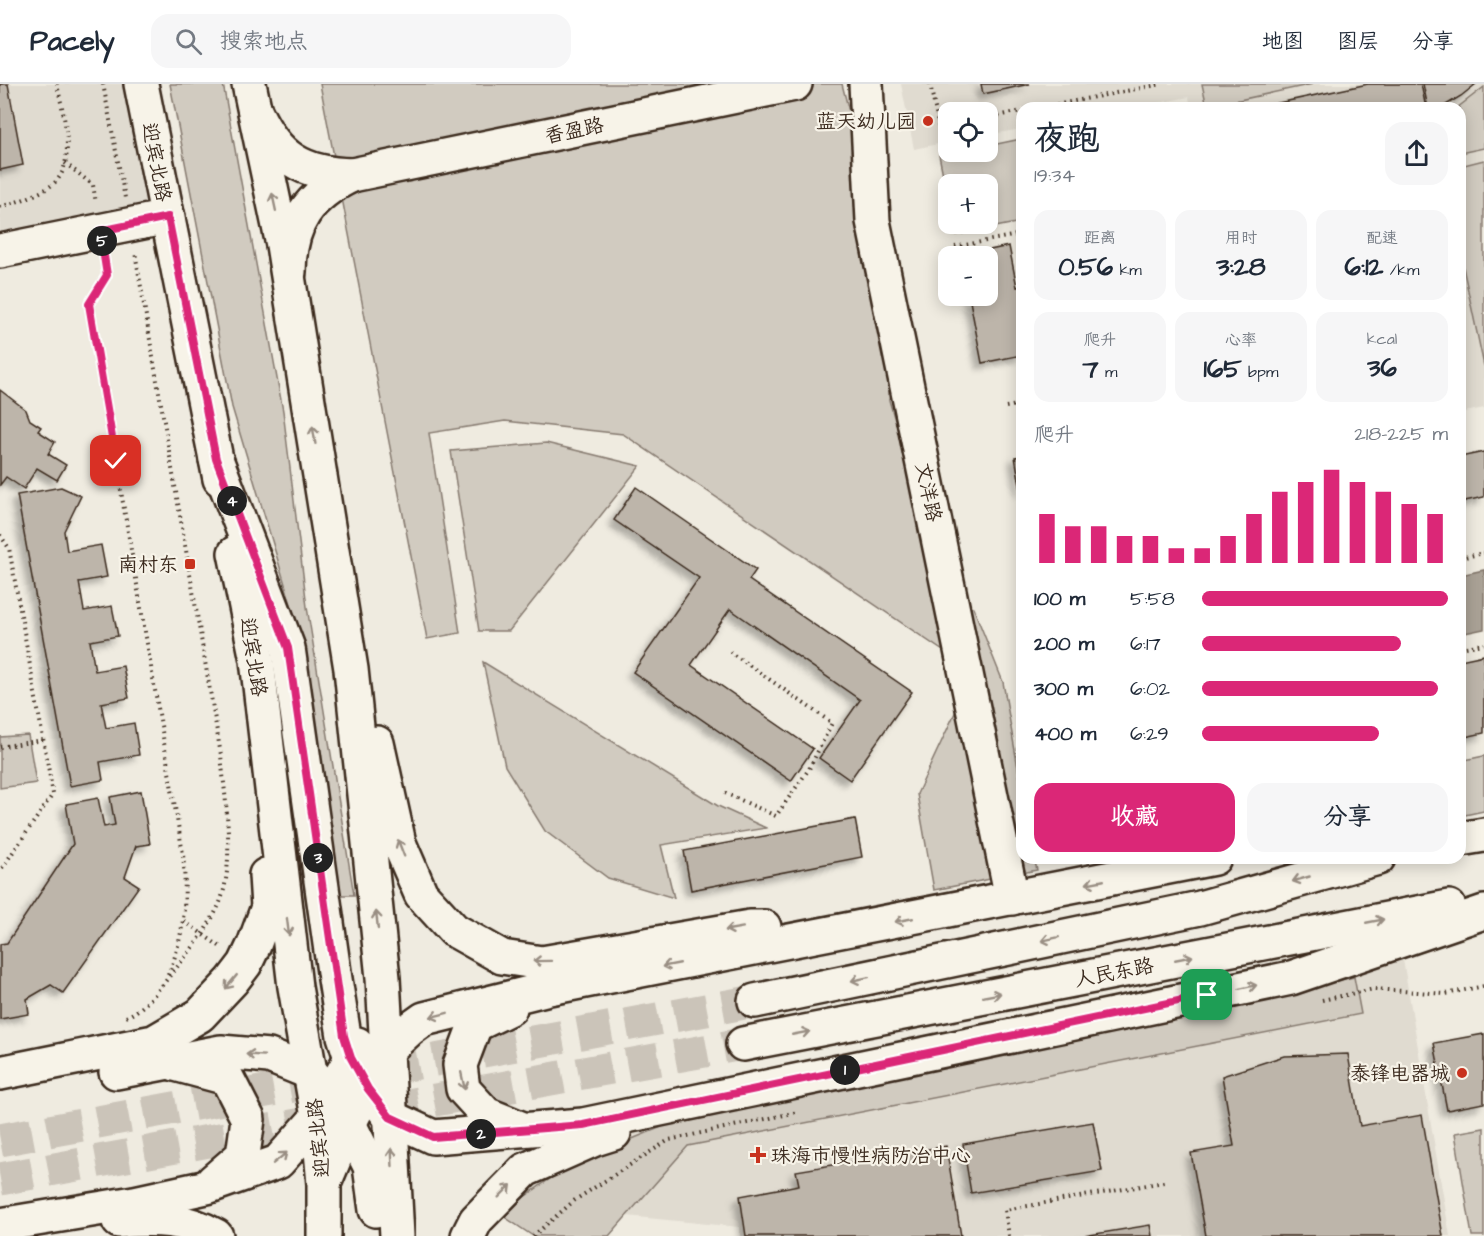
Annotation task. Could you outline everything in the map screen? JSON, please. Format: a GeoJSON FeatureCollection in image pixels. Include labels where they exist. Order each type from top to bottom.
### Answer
{"type":"FeatureCollection","features":[{"type":"Feature","properties":{"kind":"main road","name":"迎宾北路"},"geometry":{"type":"LineString","coordinates":[[141,84],[257,660],[295,987],[327,1102],[324,1236]]}},
{"type":"Feature","properties":{"kind":"main road","name":"香盈路"},"geometry":{"type":"LineString","coordinates":[[352,175],[795,84]]}},
{"type":"Feature","properties":{"kind":"main road","name":"文洋路"},"geometry":{"type":"LineString","coordinates":[[866,84],[873,221],[1012,898]]}},
{"type":"Feature","properties":{"kind":"main road"},"geometry":{"type":"LineString","coordinates":[[252,98],[270,138],[295,162],[313,171],[332,175],[352,175]]}},
{"type":"Feature","properties":{"kind":"main road"},"geometry":{"type":"LineString","coordinates":[[252,98],[289,280],[351,669],[383,978],[397,1236]]}},
{"type":"Feature","properties":{"kind":"main road"},"geometry":{"type":"LineString","coordinates":[[289,280],[291,245],[298,223],[317,196],[352,175]]}},
{"type":"Feature","properties":{"kind":"main road"},"geometry":{"type":"LineString","coordinates":[[0,251],[168,217]]}},
{"type":"Feature","properties":{"kind":"main road"},"geometry":{"type":"LineString","coordinates":[[216,459],[288,648],[335,979],[344,1036],[351,1058],[368,1089],[390,1117],[433,1137],[583,1125],[1291,978],[1484,912]]}},
{"type":"Feature","properties":{"kind":"main road"},"geometry":{"type":"LineString","coordinates":[[319,471],[399,843],[421,894],[454,930],[502,957],[542,963],[750,927],[856,929]]}},
{"type":"Feature","properties":{"kind":"main road"},"geometry":{"type":"LineString","coordinates":[[0,1073],[153,1042],[200,1015],[245,964],[255,945],[268,907],[257,660]]}},
{"type":"Feature","properties":{"kind":"main road"},"geometry":{"type":"LineString","coordinates":[[1466,838],[1484,835]]}},
{"type":"Feature","properties":{"kind":"main road"},"geometry":{"type":"LineString","coordinates":[[327,1102],[368,1089],[386,1052],[424,1019],[549,988],[1184,864]]}},
{"type":"Feature","properties":{"kind":"main road"},"geometry":{"type":"LineString","coordinates":[[755,1001],[1200,908],[1357,864]]}},
{"type":"Feature","properties":{"kind":"main road","name":"人民东路"},"geometry":{"type":"LineString","coordinates":[[744,1044],[1484,900]]}},
{"type":"Feature","properties":{"kind":"main road"},"geometry":{"type":"LineString","coordinates":[[0,1227],[134,1203],[207,1187],[278,1162],[327,1102],[351,1058],[383,978]]}},
{"type":"Feature","properties":{"kind":"main road"},"geometry":{"type":"LineString","coordinates":[[527,1131],[486,1114],[463,1089],[460,1065],[475,1025],[549,988]]}},
{"type":"Feature","properties":{"kind":"main road"},"geometry":{"type":"LineString","coordinates":[[0,1092],[221,1052],[269,1056],[327,1102]]}},
{"type":"Feature","properties":{"kind":"main road"},"geometry":{"type":"LineString","coordinates":[[169,1063],[227,1078],[248,1119],[243,1155],[207,1187]]}},
{"type":"Feature","properties":{"kind":"main road"},"geometry":{"type":"LineString","coordinates":[[468,1236],[476,1220],[525,1170],[595,1140],[730,1094]]}},
{"type":"Feature","properties":{"kind":"main road","name":"迎宾北路"},"geometry":{"type":"LineString","coordinates":[[327,1102],[370,1166],[377,1218],[376,1236]]}},
{"type":"Feature","properties":{"kind":"main road"},"geometry":{"type":"LineString","coordinates":[[0,1227],[156,1218],[203,1228],[216,1236]]}},
{"type":"Feature","properties":{"kind":"path"},"geometry":{"type":"LineString","coordinates":[[0,207],[41,191],[58,179],[65,163],[67,135],[57,84]]}},
{"type":"Feature","properties":{"kind":"path"},"geometry":{"type":"LineString","coordinates":[[103,84],[115,228],[222,765],[228,870],[218,907],[203,933],[148,1002],[131,1015],[121,1019]]}},
{"type":"Feature","properties":{"kind":"path"},"geometry":{"type":"LineString","coordinates":[[930,84],[938,123]]}},
{"type":"Feature","properties":{"kind":"path"},"geometry":{"type":"LineString","coordinates":[[1070,102],[1162,84]]}},
{"type":"Feature","properties":{"kind":"path"},"geometry":{"type":"LineString","coordinates":[[998,116],[1016,112]]}},
{"type":"Feature","properties":{"kind":"path"},"geometry":{"type":"LineString","coordinates":[[65,163],[93,184],[115,228],[107,275],[89,304],[183,855],[186,884],[184,921],[176,958],[165,982]]}},
{"type":"Feature","properties":{"kind":"path"},"geometry":{"type":"LineString","coordinates":[[960,246],[1016,235]]}},
{"type":"Feature","properties":{"kind":"path"},"geometry":{"type":"LineString","coordinates":[[1006,407],[1016,405]]}},
{"type":"Feature","properties":{"kind":"path"},"geometry":{"type":"LineString","coordinates":[[0,534],[9,548],[52,794],[0,871]]}},
{"type":"Feature","properties":{"kind":"path"},"geometry":{"type":"LineString","coordinates":[[1466,557],[1484,554]]}},
{"type":"Feature","properties":{"kind":"path"},"geometry":{"type":"LineString","coordinates":[[1466,647],[1484,644]]}},
{"type":"Feature","properties":{"kind":"path"},"geometry":{"type":"LineString","coordinates":[[725,793],[776,816],[809,769],[832,723],[730,652]]}},
{"type":"Feature","properties":{"kind":"path"},"geometry":{"type":"LineString","coordinates":[[0,747],[43,740]]}},
{"type":"Feature","properties":{"kind":"path"},"geometry":{"type":"LineString","coordinates":[[184,921],[245,964]]}},
{"type":"Feature","properties":{"kind":"path"},"geometry":{"type":"LineString","coordinates":[[1316,1001],[1374,989],[1446,994],[1484,986]]}},
{"type":"Feature","properties":{"kind":"path"},"geometry":{"type":"LineString","coordinates":[[533,1236],[575,1200],[669,1140],[808,1110]]}},
{"type":"Feature","properties":{"kind":"path"},"geometry":{"type":"LineString","coordinates":[[1009,1236],[1005,1210],[1164,1182]]}},
{"type":"Feature","properties":{"kind":"shaded area"},"geometry":{"type":"Polygon","coordinates":[[[0,84],[141,84],[168,217],[0,251],[0,84]]]}},
{"type":"Feature","properties":{"kind":"shaded area"},"geometry":{"type":"Polygon","coordinates":[[[170,84],[223,84],[283,411],[307,607],[354,895],[341,895],[299,631],[232,407],[170,84]]]}},
{"type":"Feature","properties":{"kind":"shaded area"},"geometry":{"type":"Polygon","coordinates":[[[320,84],[842,84],[862,163],[885,334],[889,400],[951,610],[973,607],[1003,682],[1016,756],[1016,864],[1036,864],[1037,870],[934,890],[917,794],[974,672],[623,434],[505,421],[429,433],[460,633],[427,639],[320,84]]]}},
{"type":"Feature","properties":{"kind":"shaded area"},"geometry":{"type":"Polygon","coordinates":[[[901,84],[1484,84],[1484,408],[1466,412],[1466,102],[1190,102],[1189,97],[1163,102],[1016,102],[1016,130],[998,133],[998,102],[938,102],[938,144],[914,149],[901,84]]]}},
{"type":"Feature","properties":{"kind":"shaded area"},"geometry":{"type":"Polygon","coordinates":[[[1202,84],[1313,84],[1230,102],[1206,102],[1202,84]]]}},
{"type":"Feature","properties":{"kind":"shaded area"},"geometry":{"type":"Polygon","coordinates":[[[1484,87],[1484,148],[1466,152],[1465,102],[1484,87]]]}},
{"type":"Feature","properties":{"kind":"shaded area"},"geometry":{"type":"Polygon","coordinates":[[[1016,140],[1016,223],[998,227],[998,174],[943,174],[940,162],[998,162],[998,144],[1016,140]]]}},
{"type":"Feature","properties":{"kind":"shaded area"},"geometry":{"type":"Polygon","coordinates":[[[1484,160],[1484,366],[1466,281],[1466,164],[1484,160]]]}},
{"type":"Feature","properties":{"kind":"shaded area"},"geometry":{"type":"Polygon","coordinates":[[[546,443],[640,466],[509,631],[479,631],[451,451],[546,443]]]}},
{"type":"Feature","properties":{"kind":"shaded area"},"geometry":{"type":"Polygon","coordinates":[[[1484,570],[1484,629],[1466,633],[1466,574],[1484,570]]]}},
{"type":"Feature","properties":{"kind":"shaded area"},"geometry":{"type":"Polygon","coordinates":[[[483,662],[718,806],[766,828],[661,845],[674,898],[608,878],[545,831],[505,766],[483,662]]]}},
{"type":"Feature","properties":{"kind":"shaded area"},"geometry":{"type":"Polygon","coordinates":[[[28,735],[36,783],[0,788],[0,737],[28,735]]]}},
{"type":"Feature","properties":{"kind":"shaded area"},"geometry":{"type":"Polygon","coordinates":[[[1484,756],[1484,811],[1466,815],[1466,760],[1484,756]]]}},
{"type":"Feature","properties":{"kind":"shaded area"},"geometry":{"type":"Polygon","coordinates":[[[1400,942],[1450,1236],[740,1236],[739,1227],[493,1203],[595,1140],[1400,942]]]}},
{"type":"Feature","properties":{"kind":"shaded area"},"geometry":{"type":"Polygon","coordinates":[[[1354,977],[1361,1014],[688,1146],[609,1236],[533,1236],[500,1214],[571,1164],[681,1119],[1354,977]]]}},
{"type":"Feature","properties":{"kind":"shaded area"},"geometry":{"type":"Polygon","coordinates":[[[1484,1128],[1484,1236],[1472,1236],[1455,1133],[1484,1128]]]}},
{"type":"Feature","properties":{"kind":"building"},"geometry":{"type":"Polygon","coordinates":[[[0,84],[8,84],[23,165],[0,170],[0,84]]]}},
{"type":"Feature","properties":{"kind":"building"},"geometry":{"type":"Polygon","coordinates":[[[981,84],[1030,84],[983,94],[981,84]]]}},
{"type":"Feature","properties":{"kind":"building"},"geometry":{"type":"Polygon","coordinates":[[[1368,84],[1421,84],[1425,102],[1283,102],[1368,84]]]}},
{"type":"Feature","properties":{"kind":"building"},"geometry":{"type":"Polygon","coordinates":[[[1423,84],[1476,84],[1451,102],[1427,102],[1423,84]]]}},
{"type":"Feature","properties":{"kind":"building"},"geometry":{"type":"Polygon","coordinates":[[[1009,246],[1016,282],[1016,356],[982,363],[971,306],[998,306],[998,248],[1009,246]]]}},
{"type":"Feature","properties":{"kind":"building"},"geometry":{"type":"Polygon","coordinates":[[[0,390],[26,410],[30,420],[41,427],[38,431],[55,442],[48,454],[66,465],[57,480],[37,468],[24,489],[6,477],[0,485],[0,390]]]}},
{"type":"Feature","properties":{"kind":"building"},"geometry":{"type":"Polygon","coordinates":[[[1484,452],[1484,497],[1466,501],[1466,456],[1484,452]]]}},
{"type":"Feature","properties":{"kind":"building"},"geometry":{"type":"Polygon","coordinates":[[[61,487],[81,496],[64,531],[67,551],[101,545],[107,577],[79,582],[84,611],[112,606],[118,636],[90,641],[95,671],[123,666],[129,698],[101,703],[106,728],[134,723],[139,755],[100,762],[103,780],[70,786],[17,495],[61,487]]]}},
{"type":"Feature","properties":{"kind":"building"},"geometry":{"type":"Polygon","coordinates":[[[636,487],[756,570],[749,580],[912,692],[850,780],[819,758],[860,700],[730,609],[691,665],[813,749],[791,781],[633,672],[699,578],[614,520],[636,487]]]}},
{"type":"Feature","properties":{"kind":"building"},"geometry":{"type":"Polygon","coordinates":[[[1484,655],[1484,733],[1466,737],[1466,659],[1484,655]]]}},
{"type":"Feature","properties":{"kind":"building"},"geometry":{"type":"Polygon","coordinates":[[[141,791],[150,844],[136,846],[125,877],[139,886],[63,993],[51,985],[27,999],[29,1014],[0,1019],[0,944],[7,943],[73,844],[66,804],[98,798],[104,827],[115,825],[110,797],[141,791]]]}},
{"type":"Feature","properties":{"kind":"building"},"geometry":{"type":"Polygon","coordinates":[[[855,819],[862,857],[691,890],[684,851],[855,819]]]}},
{"type":"Feature","properties":{"kind":"building","name":"泰锋电器城"},"geometry":{"type":"Polygon","coordinates":[[[1484,1034],[1484,1103],[1447,1110],[1434,1043],[1484,1034]]]}},
{"type":"Feature","properties":{"kind":"building"},"geometry":{"type":"Polygon","coordinates":[[[1348,1054],[1360,1126],[1422,1115],[1443,1236],[1206,1236],[1191,1153],[1234,1146],[1222,1076],[1284,1056],[1348,1054]]]}},
{"type":"Feature","properties":{"kind":"building"},"geometry":{"type":"Polygon","coordinates":[[[1093,1122],[1102,1171],[971,1193],[963,1144],[1093,1122]]]}},
{"type":"Feature","properties":{"kind":"building"},"geometry":{"type":"Polygon","coordinates":[[[946,1146],[961,1236],[746,1236],[740,1196],[799,1185],[796,1171],[946,1146]]]}},
{"type":"Feature","properties":{"kind":"building"},"geometry":{"type":"Polygon","coordinates":[[[1150,1225],[1152,1236],[1083,1236],[1150,1225]]]}},
{"type":"Feature","properties":{"kind":"tunnel"},"geometry":{"type":"LineString","coordinates":[[0,1140],[755,1001]]}},
{"type":"Feature","properties":{"kind":"tunnel"},"geometry":{"type":"LineString","coordinates":[[0,1179],[743,1044]]}},
{"type":"Feature","properties":{"kind":"place","name":"蓝天幼儿园"},"geometry":{"type":"Point","coordinates":[928,121]}},
{"type":"Feature","properties":{"kind":"place","name":"南村东"},"geometry":{"type":"Point","coordinates":[190,564]}},
{"type":"Feature","properties":{"kind":"place","name":"泰锋电器城"},"geometry":{"type":"Point","coordinates":[1462,1073]}},
{"type":"Feature","properties":{"kind":"place","name":"珠海市慢性病防治中心"},"geometry":{"type":"Point","coordinates":[758,1155]}},
{"type":"Feature","properties":{"kind":"route"},"geometry":{"type":"LineString","coordinates":[[116,461],[89,304],[107,275],[100,231],[168,217],[216,459],[288,648],[344,1036],[351,1058],[368,1089],[390,1117],[433,1137],[583,1125],[1207,995]]}}]}
